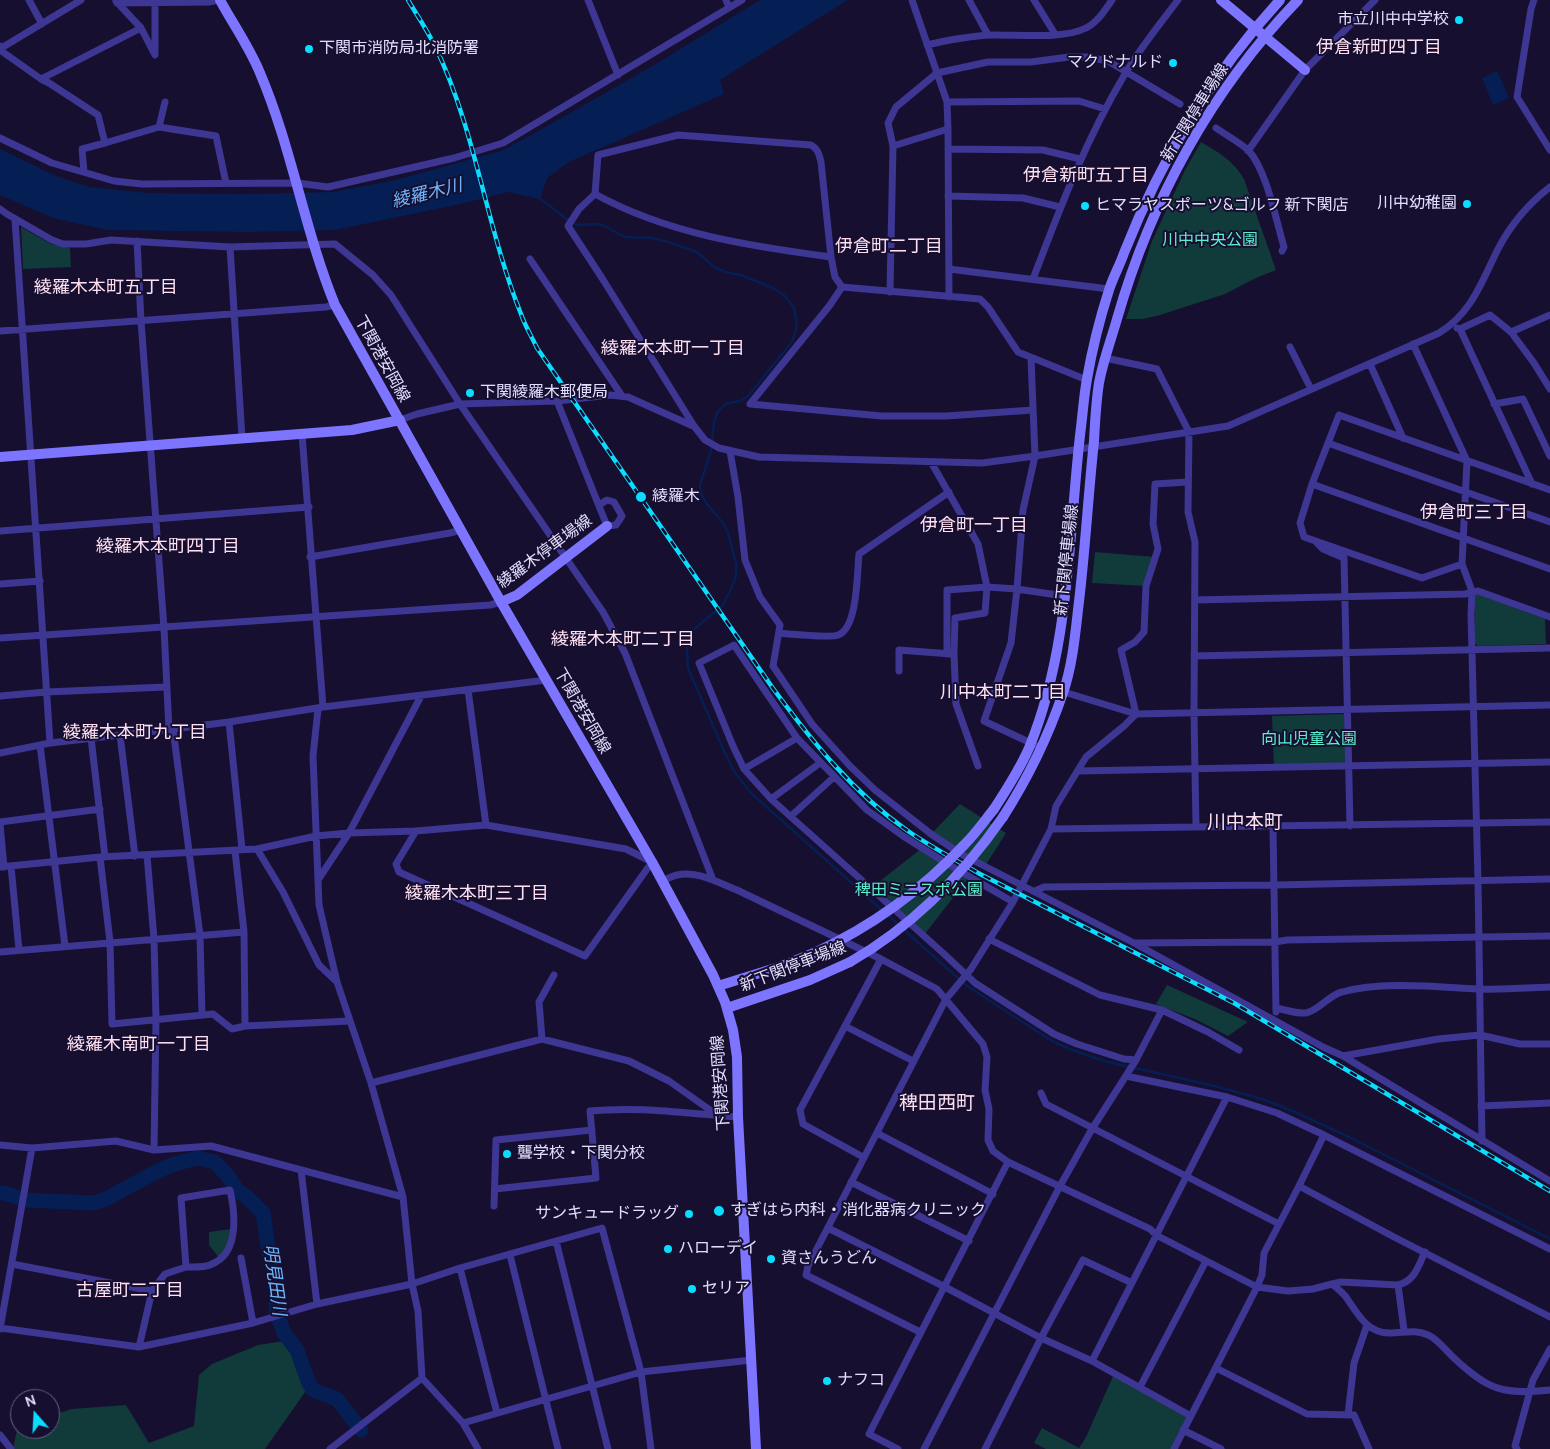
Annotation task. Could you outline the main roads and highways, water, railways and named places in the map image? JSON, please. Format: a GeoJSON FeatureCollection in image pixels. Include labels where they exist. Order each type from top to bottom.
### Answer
{"type":"FeatureCollection","features":[{"type":"Feature","properties":{"kind":"main road","name":"下関港安岡線"},"geometry":{"type":"LineString","coordinates":[[219,0],[260,72],[298,186],[324,278],[335,304],[501,602],[652,862],[718,986],[727,1008],[737,1057],[738,1116],[756,1449]]}},
{"type":"Feature","properties":{"kind":"main road"},"geometry":{"type":"LineString","coordinates":[[1221,0],[1305,70]]}},
{"type":"Feature","properties":{"kind":"main road","name":"新下関停車場線"},"geometry":{"type":"LineString","coordinates":[[718,986],[782,966],[814,953],[865,927],[912,893],[966,844],[994,809],[1015,776],[1031,743],[1043,710],[1061,632],[1078,449],[1087,380],[1109,289],[1145,201],[1182,130],[1224,66],[1254,28],[1280,0]]}},
{"type":"Feature","properties":{"kind":"main road","name":"新下関停車場線"},"geometry":{"type":"LineString","coordinates":[[727,1008],[810,980],[850,962],[875,948],[926,907],[951,883],[980,850],[1022,787],[1042,748],[1064,692],[1070,667],[1080,596],[1099,382],[1133,267],[1158,205],[1199,128],[1228,84],[1265,36],[1298,0]]}},
{"type":"Feature","properties":{"kind":"main road"},"geometry":{"type":"LineString","coordinates":[[0,456],[352,430],[400,420]]}},
{"type":"Feature","properties":{"kind":"main road","name":"綾羅木停車場線"},"geometry":{"type":"LineString","coordinates":[[501,602],[517,595],[607,526]]}},
{"type":"Feature","properties":{"kind":"water","name":"綾羅木川"},"geometry":{"type":"Polygon","coordinates":[[[760,0],[848,0],[720,80],[724,94],[569,162],[547,178],[540,199],[508,192],[465,203],[335,230],[248,232],[107,230],[53,218],[0,195],[0,149],[56,176],[89,187],[149,193],[242,194],[333,192],[395,180],[501,151],[654,65],[760,0]]]}},
{"type":"Feature","properties":{"kind":"water"},"geometry":{"type":"Polygon","coordinates":[[[1497,71],[1509,98],[1493,105],[1482,78],[1497,71]]]}},
{"type":"Feature","properties":{"kind":"waterway"},"geometry":{"type":"LineString","coordinates":[[538,197],[577,225],[603,225],[624,237],[653,238],[697,252],[714,267],[725,272],[741,275],[773,288],[784,295],[794,308],[797,325],[792,342],[748,396],[740,401],[725,404],[717,413],[714,423],[711,451],[700,485],[701,494],[724,524],[728,533],[736,563],[736,576],[723,605],[692,631],[687,649],[688,668],[735,773],[751,793],[882,910]]}},
{"type":"Feature","properties":{"kind":"waterway"},"geometry":{"type":"LineString","coordinates":[[888,915],[899,925]]}},
{"type":"Feature","properties":{"kind":"waterway"},"geometry":{"type":"LineString","coordinates":[[903,929],[967,986],[1052,1041],[1104,1061],[1219,1087],[1265,1100],[1351,1138],[1550,1239]]}},
{"type":"Feature","properties":{"kind":"waterway","name":"明見田川"},"geometry":{"type":"LineString","coordinates":[[0,1193],[24,1200],[93,1203],[106,1199],[171,1165],[197,1158],[215,1162],[238,1191],[263,1213],[269,1254],[277,1285],[276,1311],[284,1333],[297,1350],[308,1381],[313,1390],[337,1399],[361,1430]]}},
{"type":"Feature","properties":{"kind":"railway"},"geometry":{"type":"LineString","coordinates":[[408,0],[432,40],[449,78],[461,111],[509,281],[537,348],[772,687],[802,727],[851,783],[888,816],[917,837],[944,853],[980,874],[1234,1003],[1550,1191]]}},
{"type":"Feature","properties":{"kind":"place","name":"市立川中中学校"},"geometry":{"type":"Point","coordinates":[1459,20]}},
{"type":"Feature","properties":{"kind":"place","name":"下関市消防局北消防署"},"geometry":{"type":"Point","coordinates":[309,49]}},
{"type":"Feature","properties":{"kind":"place","name":"マクドナルド"},"geometry":{"type":"Point","coordinates":[1173,63]}},
{"type":"Feature","properties":{"kind":"place","name":"川中幼稚園"},"geometry":{"type":"Point","coordinates":[1467,204]}},
{"type":"Feature","properties":{"kind":"place","name":"ヒマラヤスポーツ&ゴルフ 新下関店"},"geometry":{"type":"Point","coordinates":[1085,206]}},
{"type":"Feature","properties":{"kind":"place","name":"下関綾羅木郵便局"},"geometry":{"type":"Point","coordinates":[470,393]}},
{"type":"Feature","properties":{"kind":"place","name":"綾羅木"},"geometry":{"type":"Point","coordinates":[641,497]}},
{"type":"Feature","properties":{"kind":"place","name":"聾学校・下関分校"},"geometry":{"type":"Point","coordinates":[507,1154]}},
{"type":"Feature","properties":{"kind":"place","name":"すぎはら内科・消化器病クリニック"},"geometry":{"type":"Point","coordinates":[719,1211]}},
{"type":"Feature","properties":{"kind":"place","name":"サンキュードラッグ"},"geometry":{"type":"Point","coordinates":[689,1214]}},
{"type":"Feature","properties":{"kind":"place","name":"ハローデイ"},"geometry":{"type":"Point","coordinates":[668,1249]}},
{"type":"Feature","properties":{"kind":"place","name":"資さんうどん"},"geometry":{"type":"Point","coordinates":[771,1259]}},
{"type":"Feature","properties":{"kind":"place","name":"セリア"},"geometry":{"type":"Point","coordinates":[692,1289]}},
{"type":"Feature","properties":{"kind":"place","name":"ナフコ"},"geometry":{"type":"Point","coordinates":[827,1381]}},
{"type":"Feature","properties":{"kind":"district","name":"伊倉新町四丁目"},"geometry":{"type":"Point","coordinates":[1379,48]}},
{"type":"Feature","properties":{"kind":"district","name":"伊倉新町五丁目"},"geometry":{"type":"Point","coordinates":[1086,176]}},
{"type":"Feature","properties":{"kind":"district","name":"伊倉町二丁目"},"geometry":{"type":"Point","coordinates":[889,247]}},
{"type":"Feature","properties":{"kind":"district","name":"綾羅木本町五丁目"},"geometry":{"type":"Point","coordinates":[106,288]}},
{"type":"Feature","properties":{"kind":"district","name":"綾羅木本町一丁目"},"geometry":{"type":"Point","coordinates":[673,349]}},
{"type":"Feature","properties":{"kind":"district","name":"伊倉町三丁目"},"geometry":{"type":"Point","coordinates":[1474,513]}},
{"type":"Feature","properties":{"kind":"district","name":"伊倉町一丁目"},"geometry":{"type":"Point","coordinates":[974,526]}},
{"type":"Feature","properties":{"kind":"district","name":"綾羅木本町四丁目"},"geometry":{"type":"Point","coordinates":[168,547]}},
{"type":"Feature","properties":{"kind":"district","name":"綾羅木本町二丁目"},"geometry":{"type":"Point","coordinates":[623,640]}},
{"type":"Feature","properties":{"kind":"district","name":"川中本町二丁目"},"geometry":{"type":"Point","coordinates":[1003,693]}},
{"type":"Feature","properties":{"kind":"district","name":"綾羅木本町九丁目"},"geometry":{"type":"Point","coordinates":[135,733]}},
{"type":"Feature","properties":{"kind":"district","name":"川中本町"},"geometry":{"type":"Point","coordinates":[1245,823]}},
{"type":"Feature","properties":{"kind":"district","name":"綾羅木本町三丁目"},"geometry":{"type":"Point","coordinates":[477,894]}},
{"type":"Feature","properties":{"kind":"district","name":"綾羅木南町一丁目"},"geometry":{"type":"Point","coordinates":[139,1045]}},
{"type":"Feature","properties":{"kind":"district","name":"稗田西町"},"geometry":{"type":"Point","coordinates":[937,1104]}},
{"type":"Feature","properties":{"kind":"district","name":"古屋町二丁目"},"geometry":{"type":"Point","coordinates":[130,1291]}},
{"type":"Feature","properties":{"kind":"park label","name":"川中中央公園"},"geometry":{"type":"Point","coordinates":[1210,241]}},
{"type":"Feature","properties":{"kind":"park label","name":"向山児童公園"},"geometry":{"type":"Point","coordinates":[1309,740]}},
{"type":"Feature","properties":{"kind":"park label","name":"稗田ミニスポ公園"},"geometry":{"type":"Point","coordinates":[919,891]}}]}
